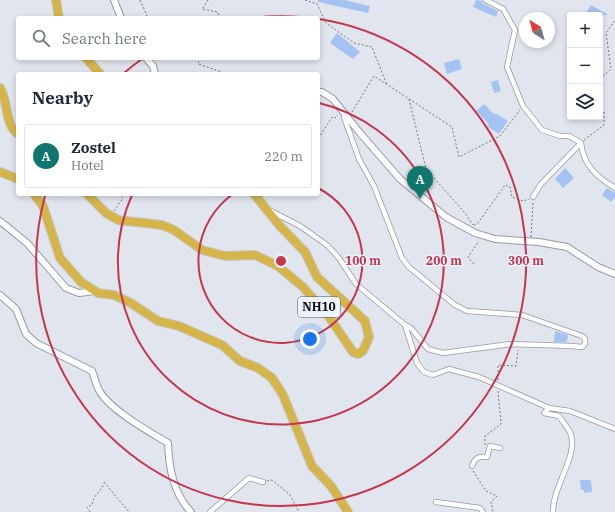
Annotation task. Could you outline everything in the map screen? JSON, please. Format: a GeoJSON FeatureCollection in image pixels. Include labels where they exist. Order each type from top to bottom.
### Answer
{"type":"FeatureCollection","features":[{"type":"Feature","properties":{"kind":"highway"},"geometry":{"type":"LineString","coordinates":[[56,0],[60,16]]}},
{"type":"Feature","properties":{"kind":"highway"},"geometry":{"type":"LineString","coordinates":[[88,60],[98,72]]}},
{"type":"Feature","properties":{"kind":"highway"},"geometry":{"type":"LineString","coordinates":[[0,88],[4,95],[8,117],[13,130],[16,132]]}},
{"type":"Feature","properties":{"kind":"highway"},"geometry":{"type":"LineString","coordinates":[[0,172],[16,179]]}},
{"type":"Feature","properties":{"kind":"highway"},"geometry":{"type":"LineString","coordinates":[[36,196],[43,206],[60,258],[81,282],[95,291],[114,295],[131,303],[158,321],[179,326],[222,345],[240,361],[258,368],[272,378],[283,395],[312,466],[331,486],[348,512]]}},
{"type":"Feature","properties":{"kind":"highway","name":"NH10"},"geometry":{"type":"LineString","coordinates":[[89,196],[94,203],[118,220],[162,225],[174,230],[202,250],[226,256],[255,255],[278,266],[303,287],[329,317],[353,352],[358,354],[363,351],[369,337],[365,321],[317,277],[305,252],[280,226],[256,196]]}},
{"type":"Feature","properties":{"kind":"street"},"geometry":{"type":"LineString","coordinates":[[114,0],[120,16]]}},
{"type":"Feature","properties":{"kind":"street"},"geometry":{"type":"LineString","coordinates":[[486,0],[503,9],[515,30],[507,67],[523,106],[542,130],[560,136],[569,136],[581,143]]}},
{"type":"Feature","properties":{"kind":"street"},"geometry":{"type":"LineString","coordinates":[[148,60],[153,66],[154,72]]}},
{"type":"Feature","properties":{"kind":"street"},"geometry":{"type":"LineString","coordinates":[[320,92],[338,104],[348,118],[400,179],[446,217],[483,236],[496,239],[530,241],[567,247],[598,267],[615,274]]}},
{"type":"Feature","properties":{"kind":"street"},"geometry":{"type":"LineString","coordinates":[[267,209],[300,226],[327,245],[339,258],[356,284],[405,325],[411,328],[428,349],[443,353],[519,344],[582,347],[585,344],[585,338],[555,325],[522,315],[467,311],[455,305],[410,267],[402,258],[374,186],[359,159],[348,124],[338,104]]}},
{"type":"Feature","properties":{"kind":"street"},"geometry":{"type":"LineString","coordinates":[[581,143],[581,150],[590,169],[604,182],[615,188]]}},
{"type":"Feature","properties":{"kind":"street"},"geometry":{"type":"LineString","coordinates":[[533,197],[541,184],[581,143]]}},
{"type":"Feature","properties":{"kind":"street"},"geometry":{"type":"LineString","coordinates":[[0,221],[27,243],[66,288],[79,293],[95,291]]}},
{"type":"Feature","properties":{"kind":"street"},"geometry":{"type":"LineString","coordinates":[[0,295],[16,309],[26,334],[36,343],[92,371],[99,391],[107,401],[142,428],[168,443],[173,482],[186,506],[191,512]]}},
{"type":"Feature","properties":{"kind":"street"},"geometry":{"type":"LineString","coordinates":[[405,325],[417,364],[424,372],[433,375],[450,369],[479,377],[549,408],[570,411],[615,429]]}},
{"type":"Feature","properties":{"kind":"street"},"geometry":{"type":"LineString","coordinates":[[549,408],[544,413],[559,416],[570,433],[571,440],[571,456],[560,481],[553,506],[553,512]]}},
{"type":"Feature","properties":{"kind":"street"},"geometry":{"type":"LineString","coordinates":[[472,466],[475,459],[480,456],[487,457],[490,446],[500,448]]}},
{"type":"Feature","properties":{"kind":"street"},"geometry":{"type":"LineString","coordinates":[[210,512],[249,478],[263,482]]}},
{"type":"Feature","properties":{"kind":"street"},"geometry":{"type":"LineString","coordinates":[[436,502],[480,508],[483,512]]}},
{"type":"Feature","properties":{"kind":"path"},"geometry":{"type":"LineString","coordinates":[[140,0],[147,16]]}},
{"type":"Feature","properties":{"kind":"path"},"geometry":{"type":"LineString","coordinates":[[208,0],[202,9],[218,12],[219,16]]}},
{"type":"Feature","properties":{"kind":"path"},"geometry":{"type":"LineString","coordinates":[[305,0],[317,4],[326,24],[354,43],[372,47],[387,85]]}},
{"type":"Feature","properties":{"kind":"path"},"geometry":{"type":"LineString","coordinates":[[603,76],[612,69],[606,33],[615,20]]}},
{"type":"Feature","properties":{"kind":"path"},"geometry":{"type":"LineString","coordinates":[[200,60],[198,64],[222,72]]}},
{"type":"Feature","properties":{"kind":"path"},"geometry":{"type":"LineString","coordinates":[[348,118],[374,76],[452,127],[459,157],[500,136],[523,106]]}},
{"type":"Feature","properties":{"kind":"path"},"geometry":{"type":"LineString","coordinates":[[409,100],[426,168],[465,213],[477,230]]}},
{"type":"Feature","properties":{"kind":"path"},"geometry":{"type":"LineString","coordinates":[[320,136],[332,117],[335,118],[338,115],[338,104]]}},
{"type":"Feature","properties":{"kind":"path"},"geometry":{"type":"LineString","coordinates":[[581,143],[604,125],[603,111]]}},
{"type":"Feature","properties":{"kind":"path"},"geometry":{"type":"LineString","coordinates":[[473,225],[478,222],[505,185],[510,187],[512,197],[523,201],[533,197],[530,241]]}},
{"type":"Feature","properties":{"kind":"path"},"geometry":{"type":"LineString","coordinates":[[111,216],[123,198],[121,196]]}},
{"type":"Feature","properties":{"kind":"path"},"geometry":{"type":"LineString","coordinates":[[474,264],[468,257],[483,236]]}},
{"type":"Feature","properties":{"kind":"path"},"geometry":{"type":"LineString","coordinates":[[490,446],[484,444],[485,436],[501,424],[497,385],[498,365],[516,366],[519,344]]}},
{"type":"Feature","properties":{"kind":"path"},"geometry":{"type":"LineString","coordinates":[[472,466],[471,469],[486,491],[497,496],[491,502],[493,512]]}},
{"type":"Feature","properties":{"kind":"path"},"geometry":{"type":"LineString","coordinates":[[263,482],[272,480],[290,495],[299,512]]}},
{"type":"Feature","properties":{"kind":"path"},"geometry":{"type":"LineString","coordinates":[[90,512],[87,507],[92,505],[92,498],[102,489],[104,482],[129,512]]}},
{"type":"Feature","properties":{"kind":"building"},"geometry":{"type":"Polygon","coordinates":[[[318,0],[344,0],[370,6],[368,13],[318,2],[318,0]]]}},
{"type":"Feature","properties":{"kind":"building"},"geometry":{"type":"Polygon","coordinates":[[[476,0],[483,1],[482,3],[498,11],[496,17],[473,7],[476,0]]]}},
{"type":"Feature","properties":{"kind":"building"},"geometry":{"type":"Polygon","coordinates":[[[591,5],[603,12],[587,12],[591,5]]]}},
{"type":"Feature","properties":{"kind":"building"},"geometry":{"type":"Polygon","coordinates":[[[337,33],[360,52],[353,59],[330,43],[337,33]]]}},
{"type":"Feature","properties":{"kind":"building"},"geometry":{"type":"Polygon","coordinates":[[[459,59],[462,69],[447,74],[444,63],[459,59]]]}},
{"type":"Feature","properties":{"kind":"building"},"geometry":{"type":"Polygon","coordinates":[[[498,80],[501,91],[494,93],[491,82],[498,80]]]}},
{"type":"Feature","properties":{"kind":"building"},"geometry":{"type":"Polygon","coordinates":[[[484,104],[495,115],[495,113],[508,121],[499,134],[487,126],[489,124],[476,111],[484,104]]]}},
{"type":"Feature","properties":{"kind":"building"},"geometry":{"type":"Polygon","coordinates":[[[565,168],[574,178],[563,188],[555,179],[565,168]]]}},
{"type":"Feature","properties":{"kind":"building"},"geometry":{"type":"Polygon","coordinates":[[[607,188],[615,193],[615,197],[611,202],[602,195],[607,188]]]}},
{"type":"Feature","properties":{"kind":"building"},"geometry":{"type":"Polygon","coordinates":[[[555,331],[568,335],[567,342],[554,342],[555,331]]]}},
{"type":"Feature","properties":{"kind":"building"},"geometry":{"type":"Polygon","coordinates":[[[580,480],[591,480],[592,492],[584,493],[584,490],[581,490],[580,480]]]}},
{"type":"Feature","properties":{"kind":"place","name":"Zostel"},"geometry":{"type":"Point","coordinates":[420,199]}}]}
